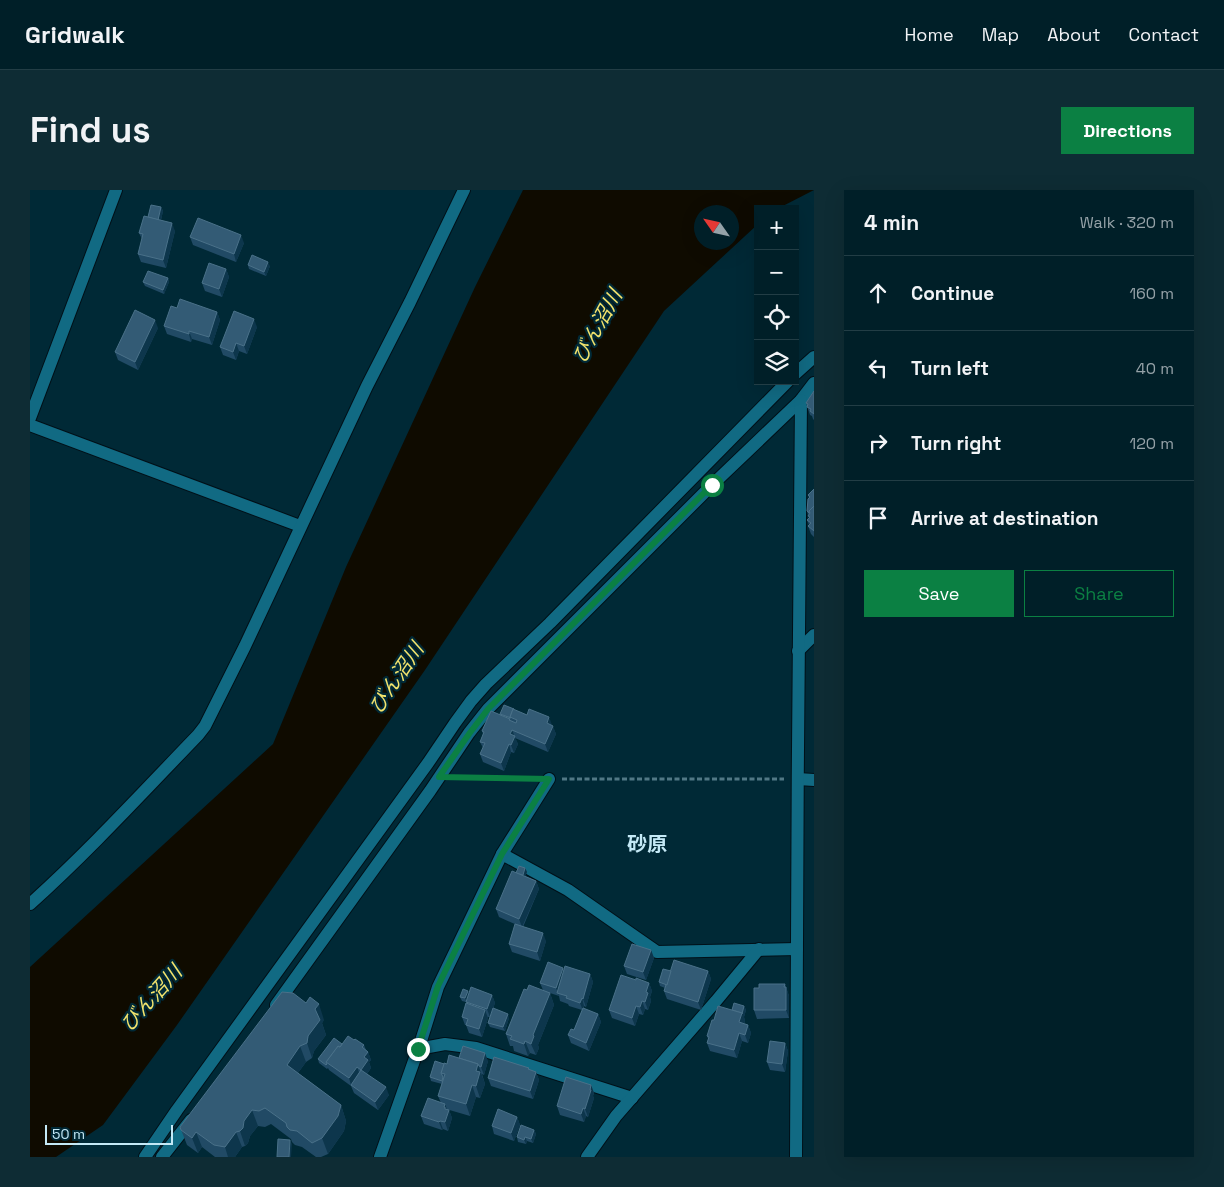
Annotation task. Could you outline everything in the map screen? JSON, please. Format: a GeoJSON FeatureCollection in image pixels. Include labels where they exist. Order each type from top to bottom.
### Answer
{"type":"FeatureCollection","features":[{"type":"Feature","properties":{"kind":"street"},"geometry":{"type":"LineString","coordinates":[[30,418],[116,190]]}},
{"type":"Feature","properties":{"kind":"street"},"geometry":{"type":"LineString","coordinates":[[30,904],[114,822],[198,736],[205,726],[245,646],[367,386],[464,190]]}},
{"type":"Feature","properties":{"kind":"street"},"geometry":{"type":"LineString","coordinates":[[799,370],[814,357]]}},
{"type":"Feature","properties":{"kind":"street"},"geometry":{"type":"LineString","coordinates":[[266,1019],[488,709],[712,485],[801,400],[814,383]]}},
{"type":"Feature","properties":{"kind":"street"},"geometry":{"type":"LineString","coordinates":[[146,1157],[177,1110],[406,794],[471,701],[784,385]]}},
{"type":"Feature","properties":{"kind":"street"},"geometry":{"type":"LineString","coordinates":[[796,1157],[801,400]]}},
{"type":"Feature","properties":{"kind":"street"},"geometry":{"type":"LineString","coordinates":[[30,425],[300,526]]}},
{"type":"Feature","properties":{"kind":"street"},"geometry":{"type":"LineString","coordinates":[[798,650],[814,636]]}},
{"type":"Feature","properties":{"kind":"street"},"geometry":{"type":"LineString","coordinates":[[380,1157],[438,986],[502,854],[549,779]]}},
{"type":"Feature","properties":{"kind":"street"},"geometry":{"type":"LineString","coordinates":[[798,779],[814,780]]}},
{"type":"Feature","properties":{"kind":"street"},"geometry":{"type":"LineString","coordinates":[[502,854],[568,890],[657,952],[797,949]]}},
{"type":"Feature","properties":{"kind":"street"},"geometry":{"type":"LineString","coordinates":[[587,1157],[616,1116],[759,949]]}},
{"type":"Feature","properties":{"kind":"street"},"geometry":{"type":"LineString","coordinates":[[418,1049],[445,1044],[476,1048],[632,1098]]}},
{"type":"Feature","properties":{"kind":"street"},"geometry":{"type":"LineString","coordinates":[[162,1157],[196,1113]]}},
{"type":"Feature","properties":{"kind":"path"},"geometry":{"type":"LineString","coordinates":[[439,777],[798,779]]}},
{"type":"Feature","properties":{"kind":"water","name":"びん沼川"},"geometry":{"type":"Polygon","coordinates":[[[523,190],[814,190],[785,205],[754,205],[754,228],[739,242],[739,205],[694,205],[694,250],[730,250],[664,311],[425,670],[177,1025],[103,1125],[56,1157],[30,1157],[30,967],[273,744],[346,567],[475,287],[523,190]]]}},
{"type":"Feature","properties":{"kind":"building"},"geometry":{"type":"Polygon","coordinates":[[[151,205],[161,207],[158,220],[148,217],[151,205]]]}},
{"type":"Feature","properties":{"kind":"building"},"geometry":{"type":"Polygon","coordinates":[[[144,216],[172,223],[163,260],[138,254],[143,234],[139,233],[144,216]]]}},
{"type":"Feature","properties":{"kind":"building"},"geometry":{"type":"Polygon","coordinates":[[[198,218],[241,235],[234,254],[190,237],[198,218]]]}},
{"type":"Feature","properties":{"kind":"building"},"geometry":{"type":"Polygon","coordinates":[[[252,255],[268,262],[264,272],[248,265],[252,255]]]}},
{"type":"Feature","properties":{"kind":"building"},"geometry":{"type":"Polygon","coordinates":[[[209,263],[226,269],[219,289],[202,283],[209,263]]]}},
{"type":"Feature","properties":{"kind":"building"},"geometry":{"type":"Polygon","coordinates":[[[148,271],[168,278],[163,290],[143,282],[148,271]]]}},
{"type":"Feature","properties":{"kind":"building"},"geometry":{"type":"Polygon","coordinates":[[[180,299],[217,312],[209,337],[189,331],[189,334],[164,326],[171,306],[177,308],[180,299]]]}},
{"type":"Feature","properties":{"kind":"building"},"geometry":{"type":"Polygon","coordinates":[[[135,310],[155,320],[135,362],[115,352],[135,310]]]}},
{"type":"Feature","properties":{"kind":"building"},"geometry":{"type":"Polygon","coordinates":[[[234,311],[254,319],[244,346],[236,343],[233,352],[220,347],[234,311]]]}},
{"type":"Feature","properties":{"kind":"building"},"geometry":{"type":"Polygon","coordinates":[[[814,391],[814,414],[807,407],[808,404],[806,403],[814,391]]]}},
{"type":"Feature","properties":{"kind":"building"},"geometry":{"type":"Polygon","coordinates":[[[814,489],[814,506],[809,513],[807,511],[808,499],[810,497],[808,495],[814,489]]]}},
{"type":"Feature","properties":{"kind":"building"},"geometry":{"type":"Polygon","coordinates":[[[814,506],[814,531],[808,526],[811,523],[807,520],[810,517],[808,516],[809,511],[814,506]]]}},
{"type":"Feature","properties":{"kind":"building"},"geometry":{"type":"Polygon","coordinates":[[[504,705],[514,709],[511,718],[500,714],[504,705]]]}},
{"type":"Feature","properties":{"kind":"building"},"geometry":{"type":"Polygon","coordinates":[[[513,709],[527,715],[529,709],[549,717],[547,723],[553,726],[545,744],[512,730],[510,734],[515,736],[511,745],[509,744],[501,763],[480,754],[485,743],[480,742],[484,732],[482,731],[491,711],[516,723],[517,720],[510,717],[513,709]]]}},
{"type":"Feature","properties":{"kind":"building"},"geometry":{"type":"Polygon","coordinates":[[[519,866],[525,868],[523,875],[516,873],[519,866]]]}},
{"type":"Feature","properties":{"kind":"building"},"geometry":{"type":"Polygon","coordinates":[[[512,871],[536,881],[519,919],[496,909],[512,871]]]}},
{"type":"Feature","properties":{"kind":"building"},"geometry":{"type":"Polygon","coordinates":[[[515,924],[543,933],[537,952],[509,944],[515,924]]]}},
{"type":"Feature","properties":{"kind":"building"},"geometry":{"type":"Polygon","coordinates":[[[632,944],[651,950],[643,972],[624,966],[632,944]]]}},
{"type":"Feature","properties":{"kind":"building"},"geometry":{"type":"Polygon","coordinates":[[[674,960],[708,971],[698,1002],[664,991],[674,960]]]}},
{"type":"Feature","properties":{"kind":"building"},"geometry":{"type":"Polygon","coordinates":[[[548,962],[563,968],[556,988],[540,983],[548,962]]]}},
{"type":"Feature","properties":{"kind":"building"},"geometry":{"type":"Polygon","coordinates":[[[565,966],[590,974],[583,999],[580,1003],[557,993],[565,966]]]}},
{"type":"Feature","properties":{"kind":"building"},"geometry":{"type":"Polygon","coordinates":[[[663,969],[671,971],[667,985],[659,982],[663,969]]]}},
{"type":"Feature","properties":{"kind":"building"},"geometry":{"type":"Polygon","coordinates":[[[621,975],[649,983],[645,1002],[642,1001],[640,1007],[636,1006],[632,1018],[609,1010],[621,975]]]}},
{"type":"Feature","properties":{"kind":"building"},"geometry":{"type":"Polygon","coordinates":[[[759,984],[785,984],[786,1010],[754,1010],[754,988],[759,988],[759,984]]]}},
{"type":"Feature","properties":{"kind":"building"},"geometry":{"type":"Polygon","coordinates":[[[529,985],[550,993],[531,1044],[525,1041],[524,1044],[510,1039],[512,1036],[506,1034],[524,989],[527,990],[529,985]]]}},
{"type":"Feature","properties":{"kind":"building"},"geometry":{"type":"Polygon","coordinates":[[[471,987],[492,995],[487,1009],[466,1002],[471,987]]]}},
{"type":"Feature","properties":{"kind":"building"},"geometry":{"type":"Polygon","coordinates":[[[463,989],[468,991],[465,998],[460,997],[463,989]]]}},
{"type":"Feature","properties":{"kind":"building"},"geometry":{"type":"Polygon","coordinates":[[[282,992],[293,993],[306,1003],[310,997],[319,1004],[315,1009],[320,1020],[308,1036],[307,1043],[300,1046],[287,1065],[341,1105],[338,1116],[322,1138],[312,1143],[297,1131],[290,1130],[286,1123],[265,1108],[259,1111],[252,1110],[244,1121],[243,1128],[236,1132],[225,1147],[214,1145],[196,1132],[192,1138],[181,1130],[180,1127],[282,992]]]}},
{"type":"Feature","properties":{"kind":"building"},"geometry":{"type":"Polygon","coordinates":[[[466,1003],[485,1010],[479,1029],[466,1025],[468,1019],[462,1017],[466,1003]]]}},
{"type":"Feature","properties":{"kind":"building"},"geometry":{"type":"Polygon","coordinates":[[[734,1003],[744,1006],[742,1014],[732,1010],[734,1003]]]}},
{"type":"Feature","properties":{"kind":"building"},"geometry":{"type":"Polygon","coordinates":[[[718,1006],[742,1013],[739,1022],[748,1025],[745,1035],[739,1033],[734,1050],[707,1043],[709,1037],[707,1036],[718,1006]]]}},
{"type":"Feature","properties":{"kind":"building"},"geometry":{"type":"Polygon","coordinates":[[[493,1008],[508,1014],[503,1027],[488,1023],[493,1008]]]}},
{"type":"Feature","properties":{"kind":"building"},"geometry":{"type":"Polygon","coordinates":[[[583,1008],[598,1014],[586,1043],[568,1035],[571,1029],[574,1030],[583,1008]]]}},
{"type":"Feature","properties":{"kind":"building"},"geometry":{"type":"Polygon","coordinates":[[[348,1036],[364,1045],[362,1047],[368,1052],[364,1057],[368,1060],[361,1070],[357,1067],[349,1078],[326,1062],[348,1036]]]}},
{"type":"Feature","properties":{"kind":"building"},"geometry":{"type":"Polygon","coordinates":[[[334,1038],[342,1044],[340,1047],[338,1046],[326,1062],[326,1065],[318,1059],[334,1038]]]}},
{"type":"Feature","properties":{"kind":"building"},"geometry":{"type":"Polygon","coordinates":[[[770,1041],[785,1043],[782,1064],[767,1062],[770,1041]]]}},
{"type":"Feature","properties":{"kind":"building"},"geometry":{"type":"Polygon","coordinates":[[[463,1046],[485,1053],[481,1067],[478,1064],[459,1058],[463,1046]]]}},
{"type":"Feature","properties":{"kind":"building"},"geometry":{"type":"Polygon","coordinates":[[[449,1055],[478,1064],[476,1071],[480,1072],[476,1086],[472,1085],[466,1104],[438,1096],[445,1074],[441,1073],[444,1063],[447,1064],[449,1055]]]}},
{"type":"Feature","properties":{"kind":"building"},"geometry":{"type":"Polygon","coordinates":[[[494,1057],[536,1072],[530,1091],[488,1078],[494,1057]]]}},
{"type":"Feature","properties":{"kind":"building"},"geometry":{"type":"Polygon","coordinates":[[[435,1061],[444,1064],[441,1073],[442,1081],[430,1077],[435,1061]]]}},
{"type":"Feature","properties":{"kind":"building"},"geometry":{"type":"Polygon","coordinates":[[[361,1070],[386,1087],[375,1102],[351,1085],[361,1070]]]}},
{"type":"Feature","properties":{"kind":"building"},"geometry":{"type":"Polygon","coordinates":[[[566,1077],[591,1085],[585,1109],[583,1108],[581,1114],[557,1106],[566,1077]]]}},
{"type":"Feature","properties":{"kind":"building"},"geometry":{"type":"Polygon","coordinates":[[[428,1098],[445,1104],[445,1109],[449,1110],[445,1122],[421,1116],[428,1098]]]}},
{"type":"Feature","properties":{"kind":"building"},"geometry":{"type":"Polygon","coordinates":[[[498,1109],[517,1117],[511,1133],[492,1126],[498,1109]]]}},
{"type":"Feature","properties":{"kind":"building"},"geometry":{"type":"Polygon","coordinates":[[[521,1125],[534,1130],[531,1139],[525,1137],[524,1140],[517,1137],[521,1125]]]}},
{"type":"Feature","properties":{"kind":"building"},"geometry":{"type":"Polygon","coordinates":[[[278,1139],[290,1140],[289,1157],[277,1157],[278,1139]]]}},
{"type":"Feature","properties":{"kind":"district","name":"砂原"},"geometry":{"type":"Point","coordinates":[647,844]}},
{"type":"Feature","properties":{"kind":"route"},"geometry":{"type":"LineString","coordinates":[[418,1049],[438,986],[502,854],[549,779],[439,777],[488,709],[712,485]]}}]}
